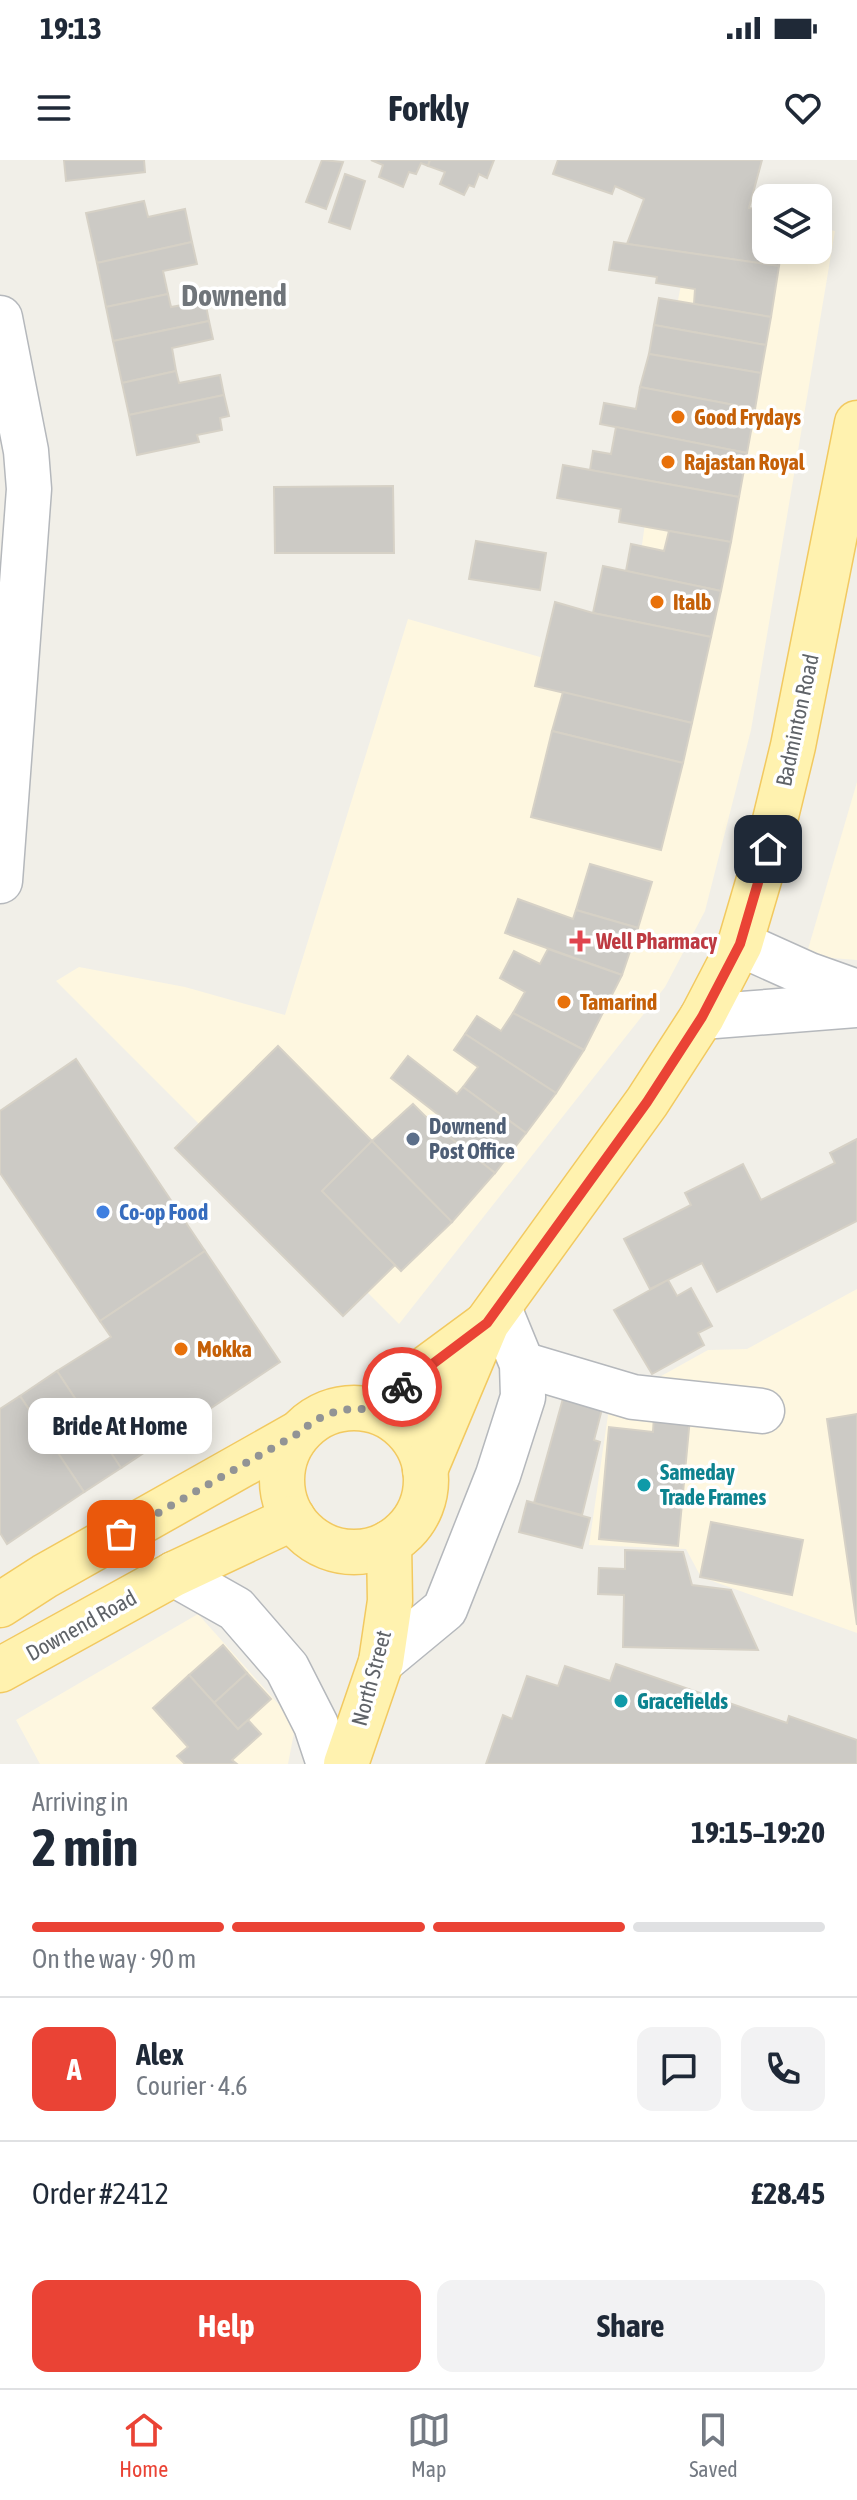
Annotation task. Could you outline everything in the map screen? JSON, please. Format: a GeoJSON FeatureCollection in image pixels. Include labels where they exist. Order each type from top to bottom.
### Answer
{"type":"FeatureCollection","features":[{"type":"Feature","properties":{"kind":"main road","name":"Badminton Road"},"geometry":{"type":"LineString","coordinates":[[425,1470],[493,1316],[647,1102],[702,1017],[740,944],[768,849],[793,746],[857,423]]}},
{"type":"Feature","properties":{"kind":"main road","name":"Badminton Road"},"geometry":{"type":"LineString","coordinates":[[374,1410],[493,1316]]}},
{"type":"Feature","properties":{"kind":"main road"},"geometry":{"type":"LineString","coordinates":[[0,1605],[45,1576],[333,1411],[353,1408],[374,1410],[409,1433],[420,1451],[425,1470],[425,1492],[419,1512],[406,1530],[389,1543],[368,1550],[347,1551],[325,1546],[307,1534],[293,1518],[284,1497],[282,1475],[287,1454],[297,1434]]}},
{"type":"Feature","properties":{"kind":"main road","name":"Downend Road"},"geometry":{"type":"LineString","coordinates":[[0,1670],[174,1574],[293,1518]]}},
{"type":"Feature","properties":{"kind":"main road","name":"North Street"},"geometry":{"type":"LineString","coordinates":[[346,1764],[381,1662],[390,1601],[389,1543]]}},
{"type":"Feature","properties":{"kind":"street"},"geometry":{"type":"LineString","coordinates":[[0,318],[26,451],[29,489],[0,881]]}},
{"type":"Feature","properties":{"kind":"street"},"geometry":{"type":"LineString","coordinates":[[740,944],[809,975],[857,992]]}},
{"type":"Feature","properties":{"kind":"street"},"geometry":{"type":"LineString","coordinates":[[702,1017],[857,1005]]}},
{"type":"Feature","properties":{"kind":"street"},"geometry":{"type":"LineString","coordinates":[[381,1662],[445,1609],[511,1436],[523,1397],[522,1364],[493,1316]]}},
{"type":"Feature","properties":{"kind":"street"},"geometry":{"type":"LineString","coordinates":[[522,1364],[633,1397],[762,1411]]}},
{"type":"Feature","properties":{"kind":"street"},"geometry":{"type":"LineString","coordinates":[[174,1574],[236,1609],[287,1668],[316,1725],[329,1764]]}},
{"type":"Feature","properties":{"kind":"shaded area"},"geometry":{"type":"Polygon","coordinates":[[[699,195],[752,239],[752,264],[829,264],[751,730],[705,911],[665,987],[399,1324],[56,981],[79,967],[185,987],[285,1015],[408,619],[623,681],[672,330],[699,195]]]}},
{"type":"Feature","properties":{"kind":"shaded area"},"geometry":{"type":"Polygon","coordinates":[[[857,782],[857,960],[806,956],[857,782]]]}},
{"type":"Feature","properties":{"kind":"shaded area"},"geometry":{"type":"Polygon","coordinates":[[[857,1289],[857,1633],[701,1577],[686,1549],[589,1545],[614,1374],[654,1380],[708,1350],[747,1349],[857,1289]]]}},
{"type":"Feature","properties":{"kind":"shaded area"},"geometry":{"type":"Polygon","coordinates":[[[198,1614],[289,1716],[294,1733],[288,1764],[40,1764],[16,1720],[198,1614]]]}},
{"type":"Feature","properties":{"kind":"building"},"geometry":{"type":"Polygon","coordinates":[[[64,160],[144,160],[145,172],[66,181],[64,160]]]}},
{"type":"Feature","properties":{"kind":"building"},"geometry":{"type":"Polygon","coordinates":[[[322,160],[343,162],[326,209],[306,202],[322,160]]]}},
{"type":"Feature","properties":{"kind":"building"},"geometry":{"type":"Polygon","coordinates":[[[371,160],[430,160],[428,166],[421,163],[416,174],[409,172],[403,187],[379,177],[383,165],[371,160]]]}},
{"type":"Feature","properties":{"kind":"building"},"geometry":{"type":"Polygon","coordinates":[[[430,160],[494,160],[487,178],[479,174],[474,187],[469,185],[464,195],[440,184],[445,172],[428,166],[430,160]]]}},
{"type":"Feature","properties":{"kind":"building"},"geometry":{"type":"Polygon","coordinates":[[[558,160],[762,160],[756,184],[752,184],[749,208],[752,209],[752,262],[627,244],[644,199],[615,186],[612,194],[553,174],[558,160]]]}},
{"type":"Feature","properties":{"kind":"building"},"geometry":{"type":"Polygon","coordinates":[[[345,174],[365,181],[350,229],[329,222],[345,174]]]}},
{"type":"Feature","properties":{"kind":"building"},"geometry":{"type":"Polygon","coordinates":[[[144,201],[148,217],[185,209],[192,242],[97,263],[86,213],[144,201]]]}},
{"type":"Feature","properties":{"kind":"building"},"geometry":{"type":"Polygon","coordinates":[[[192,242],[197,264],[163,271],[168,294],[106,307],[97,263],[192,242]]]}},
{"type":"Feature","properties":{"kind":"building"},"geometry":{"type":"Polygon","coordinates":[[[614,242],[779,266],[771,317],[694,304],[695,289],[656,283],[657,277],[609,270],[614,242]]]}},
{"type":"Feature","properties":{"kind":"building"},"geometry":{"type":"Polygon","coordinates":[[[168,294],[171,307],[205,301],[209,321],[113,341],[106,307],[168,294]]]}},
{"type":"Feature","properties":{"kind":"building"},"geometry":{"type":"Polygon","coordinates":[[[659,298],[771,317],[766,345],[654,325],[659,298]]]}},
{"type":"Feature","properties":{"kind":"building"},"geometry":{"type":"Polygon","coordinates":[[[209,321],[213,339],[172,348],[176,371],[122,383],[113,341],[209,321]]]}},
{"type":"Feature","properties":{"kind":"building"},"geometry":{"type":"Polygon","coordinates":[[[654,325],[766,345],[761,373],[649,354],[654,325]]]}},
{"type":"Feature","properties":{"kind":"building"},"geometry":{"type":"Polygon","coordinates":[[[649,354],[761,373],[755,409],[640,387],[649,354]]]}},
{"type":"Feature","properties":{"kind":"building"},"geometry":{"type":"Polygon","coordinates":[[[176,371],[179,383],[220,375],[224,395],[129,415],[122,383],[176,371]]]}},
{"type":"Feature","properties":{"kind":"building","name":"Good Frydays"},"geometry":{"type":"Polygon","coordinates":[[[640,387],[755,409],[747,453],[600,424],[604,403],[636,409],[640,387]]]}},
{"type":"Feature","properties":{"kind":"building"},"geometry":{"type":"Polygon","coordinates":[[[224,395],[229,416],[220,418],[222,430],[197,435],[199,442],[137,455],[129,415],[224,395]]]}},
{"type":"Feature","properties":{"kind":"building","name":"Rajastan Royal"},"geometry":{"type":"Polygon","coordinates":[[[616,427],[747,453],[739,497],[590,470],[593,451],[611,454],[616,427]]]}},
{"type":"Feature","properties":{"kind":"building"},"geometry":{"type":"Polygon","coordinates":[[[563,465],[739,497],[731,542],[619,522],[621,509],[557,498],[563,465]]]}},
{"type":"Feature","properties":{"kind":"building"},"geometry":{"type":"Polygon","coordinates":[[[393,486],[394,553],[275,553],[274,487],[393,486]]]}},
{"type":"Feature","properties":{"kind":"building"},"geometry":{"type":"Polygon","coordinates":[[[669,531],[731,542],[721,591],[626,571],[631,544],[664,551],[669,531]]]}},
{"type":"Feature","properties":{"kind":"building"},"geometry":{"type":"Polygon","coordinates":[[[476,541],[546,553],[540,590],[469,579],[476,541]]]}},
{"type":"Feature","properties":{"kind":"building","name":"Italb"},"geometry":{"type":"Polygon","coordinates":[[[603,566],[721,591],[711,637],[593,613],[603,566]]]}},
{"type":"Feature","properties":{"kind":"building"},"geometry":{"type":"Polygon","coordinates":[[[555,602],[593,613],[711,637],[692,723],[535,686],[555,602]]]}},
{"type":"Feature","properties":{"kind":"building"},"geometry":{"type":"Polygon","coordinates":[[[563,692],[692,723],[683,763],[552,731],[563,692]]]}},
{"type":"Feature","properties":{"kind":"building"},"geometry":{"type":"Polygon","coordinates":[[[552,731],[683,763],[661,850],[531,817],[552,731]]]}},
{"type":"Feature","properties":{"kind":"building"},"geometry":{"type":"Polygon","coordinates":[[[590,864],[652,882],[638,928],[576,910],[590,864]]]}},
{"type":"Feature","properties":{"kind":"building","name":"Well Pharmacy"},"geometry":{"type":"Polygon","coordinates":[[[518,899],[573,919],[576,910],[638,928],[622,975],[505,933],[518,899]]]}},
{"type":"Feature","properties":{"kind":"building","name":"Tamarind"},"geometry":{"type":"Polygon","coordinates":[[[548,949],[622,975],[584,1050],[513,1013],[525,992],[500,978],[514,951],[540,964],[548,949]]]}},
{"type":"Feature","properties":{"kind":"building"},"geometry":{"type":"Polygon","coordinates":[[[513,1013],[584,1050],[556,1093],[465,1034],[477,1016],[501,1031],[513,1013]]]}},
{"type":"Feature","properties":{"kind":"building"},"geometry":{"type":"Polygon","coordinates":[[[465,1034],[556,1093],[526,1133],[463,1087],[478,1067],[454,1050],[465,1034]]]}},
{"type":"Feature","properties":{"kind":"building"},"geometry":{"type":"Polygon","coordinates":[[[278,1046],[372,1141],[322,1191],[395,1265],[343,1316],[175,1148],[278,1046]]]}},
{"type":"Feature","properties":{"kind":"building"},"geometry":{"type":"Polygon","coordinates":[[[408,1056],[457,1094],[463,1087],[526,1133],[495,1173],[434,1125],[440,1116],[391,1078],[408,1056]]]}},
{"type":"Feature","properties":{"kind":"building","name":"Co-op Food"},"geometry":{"type":"Polygon","coordinates":[[[76,1059],[205,1251],[100,1321],[0,1173],[0,1111],[76,1059]]]}},
{"type":"Feature","properties":{"kind":"building"},"geometry":{"type":"Polygon","coordinates":[[[413,1104],[434,1125],[495,1173],[452,1222],[372,1141],[413,1104]]]}},
{"type":"Feature","properties":{"kind":"building"},"geometry":{"type":"Polygon","coordinates":[[[857,1139],[857,1221],[717,1292],[702,1263],[650,1289],[624,1239],[691,1205],[685,1193],[743,1164],[761,1200],[835,1163],[830,1153],[857,1139]]]}},
{"type":"Feature","properties":{"kind":"building"},"geometry":{"type":"Polygon","coordinates":[[[372,1141],[452,1222],[401,1271],[322,1191],[372,1141]]]}},
{"type":"Feature","properties":{"kind":"building","name":"Mokka"},"geometry":{"type":"Polygon","coordinates":[[[205,1251],[280,1362],[121,1468],[57,1371],[111,1337],[100,1321],[205,1251]]]}},
{"type":"Feature","properties":{"kind":"building"},"geometry":{"type":"Polygon","coordinates":[[[668,1280],[677,1296],[691,1288],[712,1326],[698,1333],[704,1345],[652,1374],[614,1310],[668,1280]]]}},
{"type":"Feature","properties":{"kind":"building"},"geometry":{"type":"Polygon","coordinates":[[[57,1371],[121,1468],[84,1492],[20,1396],[57,1371]]]}},
{"type":"Feature","properties":{"kind":"building"},"geometry":{"type":"Polygon","coordinates":[[[564,1395],[603,1405],[594,1440],[600,1442],[582,1515],[534,1503],[564,1395]]]}},
{"type":"Feature","properties":{"kind":"building"},"geometry":{"type":"Polygon","coordinates":[[[20,1396],[84,1492],[7,1544],[0,1533],[0,1409],[20,1396]]]}},
{"type":"Feature","properties":{"kind":"building"},"geometry":{"type":"Polygon","coordinates":[[[857,1414],[857,1625],[827,1419],[857,1414]]]}},
{"type":"Feature","properties":{"kind":"building","name":"Sameday Trade Frames"},"geometry":{"type":"Polygon","coordinates":[[[654,1415],[690,1418],[678,1546],[599,1539],[609,1427],[653,1432],[654,1415]]]}},
{"type":"Feature","properties":{"kind":"building"},"geometry":{"type":"Polygon","coordinates":[[[527,1501],[590,1518],[582,1548],[519,1532],[527,1501]]]}},
{"type":"Feature","properties":{"kind":"building"},"geometry":{"type":"Polygon","coordinates":[[[711,1522],[803,1540],[792,1595],[700,1577],[711,1522]]]}},
{"type":"Feature","properties":{"kind":"building","name":"Gracefields"},"geometry":{"type":"Polygon","coordinates":[[[625,1550],[683,1552],[692,1585],[731,1590],[758,1650],[623,1647],[624,1595],[598,1594],[599,1568],[625,1569],[625,1550]]]}},
{"type":"Feature","properties":{"kind":"building"},"geometry":{"type":"Polygon","coordinates":[[[223,1645],[247,1673],[214,1703],[189,1675],[223,1645]]]}},
{"type":"Feature","properties":{"kind":"building","name":"Gracefields"},"geometry":{"type":"Polygon","coordinates":[[[616,1664],[787,1723],[789,1716],[857,1740],[857,1764],[486,1764],[503,1715],[512,1719],[527,1676],[558,1686],[565,1666],[610,1681],[616,1664]]]}},
{"type":"Feature","properties":{"kind":"building"},"geometry":{"type":"Polygon","coordinates":[[[247,1673],[271,1699],[238,1729],[214,1703],[247,1673]]]}},
{"type":"Feature","properties":{"kind":"building"},"geometry":{"type":"Polygon","coordinates":[[[189,1675],[238,1729],[248,1720],[261,1734],[232,1760],[237,1764],[185,1764],[177,1756],[188,1747],[153,1708],[189,1675]]]}},
{"type":"Feature","properties":{"kind":"way so far"},"geometry":{"type":"LineString","coordinates":[[121,1534],[297,1434],[313,1421],[333,1411],[353,1408],[374,1410],[402,1387]]}},
{"type":"Feature","properties":{"kind":"place","name":"Good Frydays"},"geometry":{"type":"Point","coordinates":[678,417]}},
{"type":"Feature","properties":{"kind":"place","name":"Rajastan Royal"},"geometry":{"type":"Point","coordinates":[668,462]}},
{"type":"Feature","properties":{"kind":"place","name":"Italb"},"geometry":{"type":"Point","coordinates":[657,602]}},
{"type":"Feature","properties":{"kind":"place","name":"Well Pharmacy"},"geometry":{"type":"Point","coordinates":[580,941]}},
{"type":"Feature","properties":{"kind":"place","name":"Tamarind"},"geometry":{"type":"Point","coordinates":[564,1002]}},
{"type":"Feature","properties":{"kind":"place","name":"Downend Post Office"},"geometry":{"type":"Point","coordinates":[413,1139]}},
{"type":"Feature","properties":{"kind":"place","name":"Co-op Food"},"geometry":{"type":"Point","coordinates":[103,1212]}},
{"type":"Feature","properties":{"kind":"place","name":"Mokka"},"geometry":{"type":"Point","coordinates":[181,1349]}},
{"type":"Feature","properties":{"kind":"place","name":"Sameday Trade Frames"},"geometry":{"type":"Point","coordinates":[644,1485]}},
{"type":"Feature","properties":{"kind":"place","name":"Bride At Home"},"geometry":{"type":"Point","coordinates":[121,1534]}},
{"type":"Feature","properties":{"kind":"place","name":"Gracefields"},"geometry":{"type":"Point","coordinates":[621,1701]}},
{"type":"Feature","properties":{"kind":"district","name":"Downend"},"geometry":{"type":"Point","coordinates":[234,295]}},
{"type":"Feature","properties":{"kind":"route"},"geometry":{"type":"LineString","coordinates":[[402,1387],[487,1323],[647,1102],[702,1017],[740,944],[768,849]]}}]}
